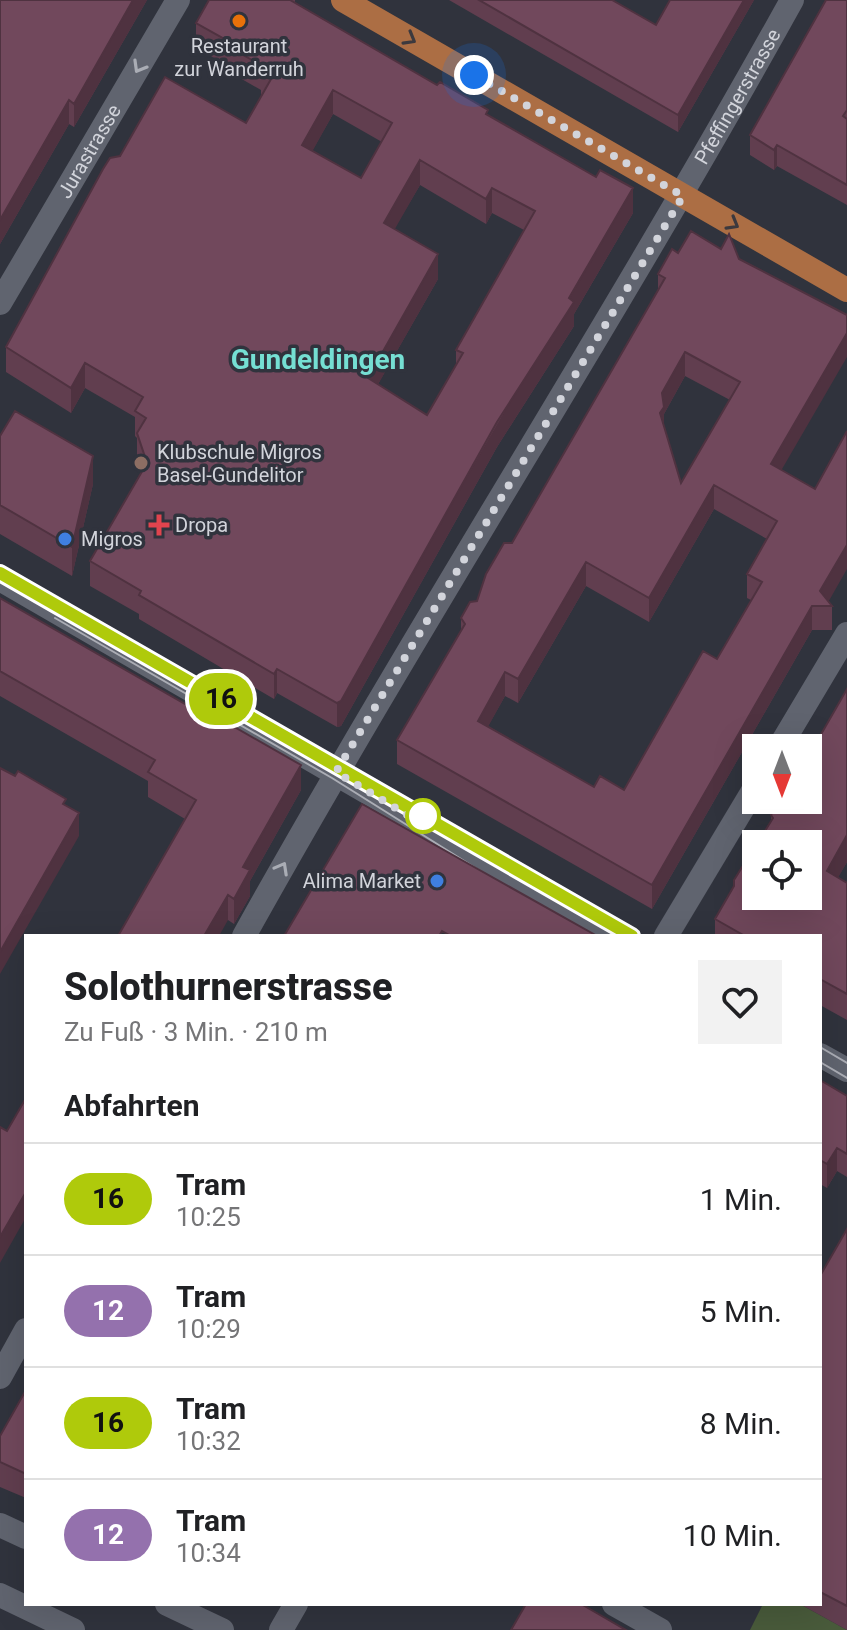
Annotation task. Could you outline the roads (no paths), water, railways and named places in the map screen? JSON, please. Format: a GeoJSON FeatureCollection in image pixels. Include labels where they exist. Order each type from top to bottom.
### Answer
{"type":"FeatureCollection","features":[{"type":"Feature","properties":{"kind":"main road"},"geometry":{"type":"LineString","coordinates":[[343,0],[847,290]]}},
{"type":"Feature","properties":{"kind":"street","name":"Jurastrasse"},"geometry":{"type":"LineString","coordinates":[[0,303],[178,0]]}},
{"type":"Feature","properties":{"kind":"street","name":"Pfeffingerstrasse"},"geometry":{"type":"LineString","coordinates":[[245,934],[336,772],[683,196],[792,0]]}},
{"type":"Feature","properties":{"kind":"street"},"geometry":{"type":"LineString","coordinates":[[0,579],[612,934]]}},
{"type":"Feature","properties":{"kind":"street"},"geometry":{"type":"LineString","coordinates":[[787,734],[847,634]]}},
{"type":"Feature","properties":{"kind":"street"},"geometry":{"type":"LineString","coordinates":[[667,934],[742,809]]}},
{"type":"Feature","properties":{"kind":"street"},"geometry":{"type":"LineString","coordinates":[[822,1056],[847,1070]]}},
{"type":"Feature","properties":{"kind":"street"},"geometry":{"type":"LineString","coordinates":[[0,1377],[24,1334]]}},
{"type":"Feature","properties":{"kind":"street"},"geometry":{"type":"LineString","coordinates":[[0,1525],[24,1536]]}},
{"type":"Feature","properties":{"kind":"street"},"geometry":{"type":"LineString","coordinates":[[0,1595],[73,1630]]}},
{"type":"Feature","properties":{"kind":"street"},"geometry":{"type":"LineString","coordinates":[[171,1606],[222,1630]]}},
{"type":"Feature","properties":{"kind":"street"},"geometry":{"type":"LineString","coordinates":[[281,1630],[295,1606]]}},
{"type":"Feature","properties":{"kind":"street"},"geometry":{"type":"LineString","coordinates":[[618,1606],[660,1630]]}},
{"type":"Feature","properties":{"kind":"tram line"},"geometry":{"type":"LineString","coordinates":[[0,573],[629,934]]}},
{"type":"Feature","properties":{"kind":"tram line","name":"16"},"geometry":{"type":"LineString","coordinates":[[0,573],[629,934]]}},
{"type":"Feature","properties":{"kind":"tram line"},"geometry":{"type":"LineString","coordinates":[[55,618],[332,778],[485,874]]}},
{"type":"Feature","properties":{"kind":"tram line"},"geometry":{"type":"LineString","coordinates":[[822,1048],[847,1063]]}},
{"type":"Feature","properties":{"kind":"tram line"},"geometry":{"type":"LineString","coordinates":[[822,1063],[847,1078]]}},
{"type":"Feature","properties":{"kind":"place","name":"Restaurant zur Wanderruh"},"geometry":{"type":"Point","coordinates":[239,21]}},
{"type":"Feature","properties":{"kind":"place","name":"Klubschule Migros Basel-Gundelitor"},"geometry":{"type":"Point","coordinates":[141,463]}},
{"type":"Feature","properties":{"kind":"place","name":"Dropa"},"geometry":{"type":"Point","coordinates":[159,525]}},
{"type":"Feature","properties":{"kind":"place","name":"Migros"},"geometry":{"type":"Point","coordinates":[65,539]}},
{"type":"Feature","properties":{"kind":"place","name":"Alima Market"},"geometry":{"type":"Point","coordinates":[437,881]}},
{"type":"Feature","properties":{"kind":"district","name":"Gundeldingen"},"geometry":{"type":"Point","coordinates":[318,359]}}]}
